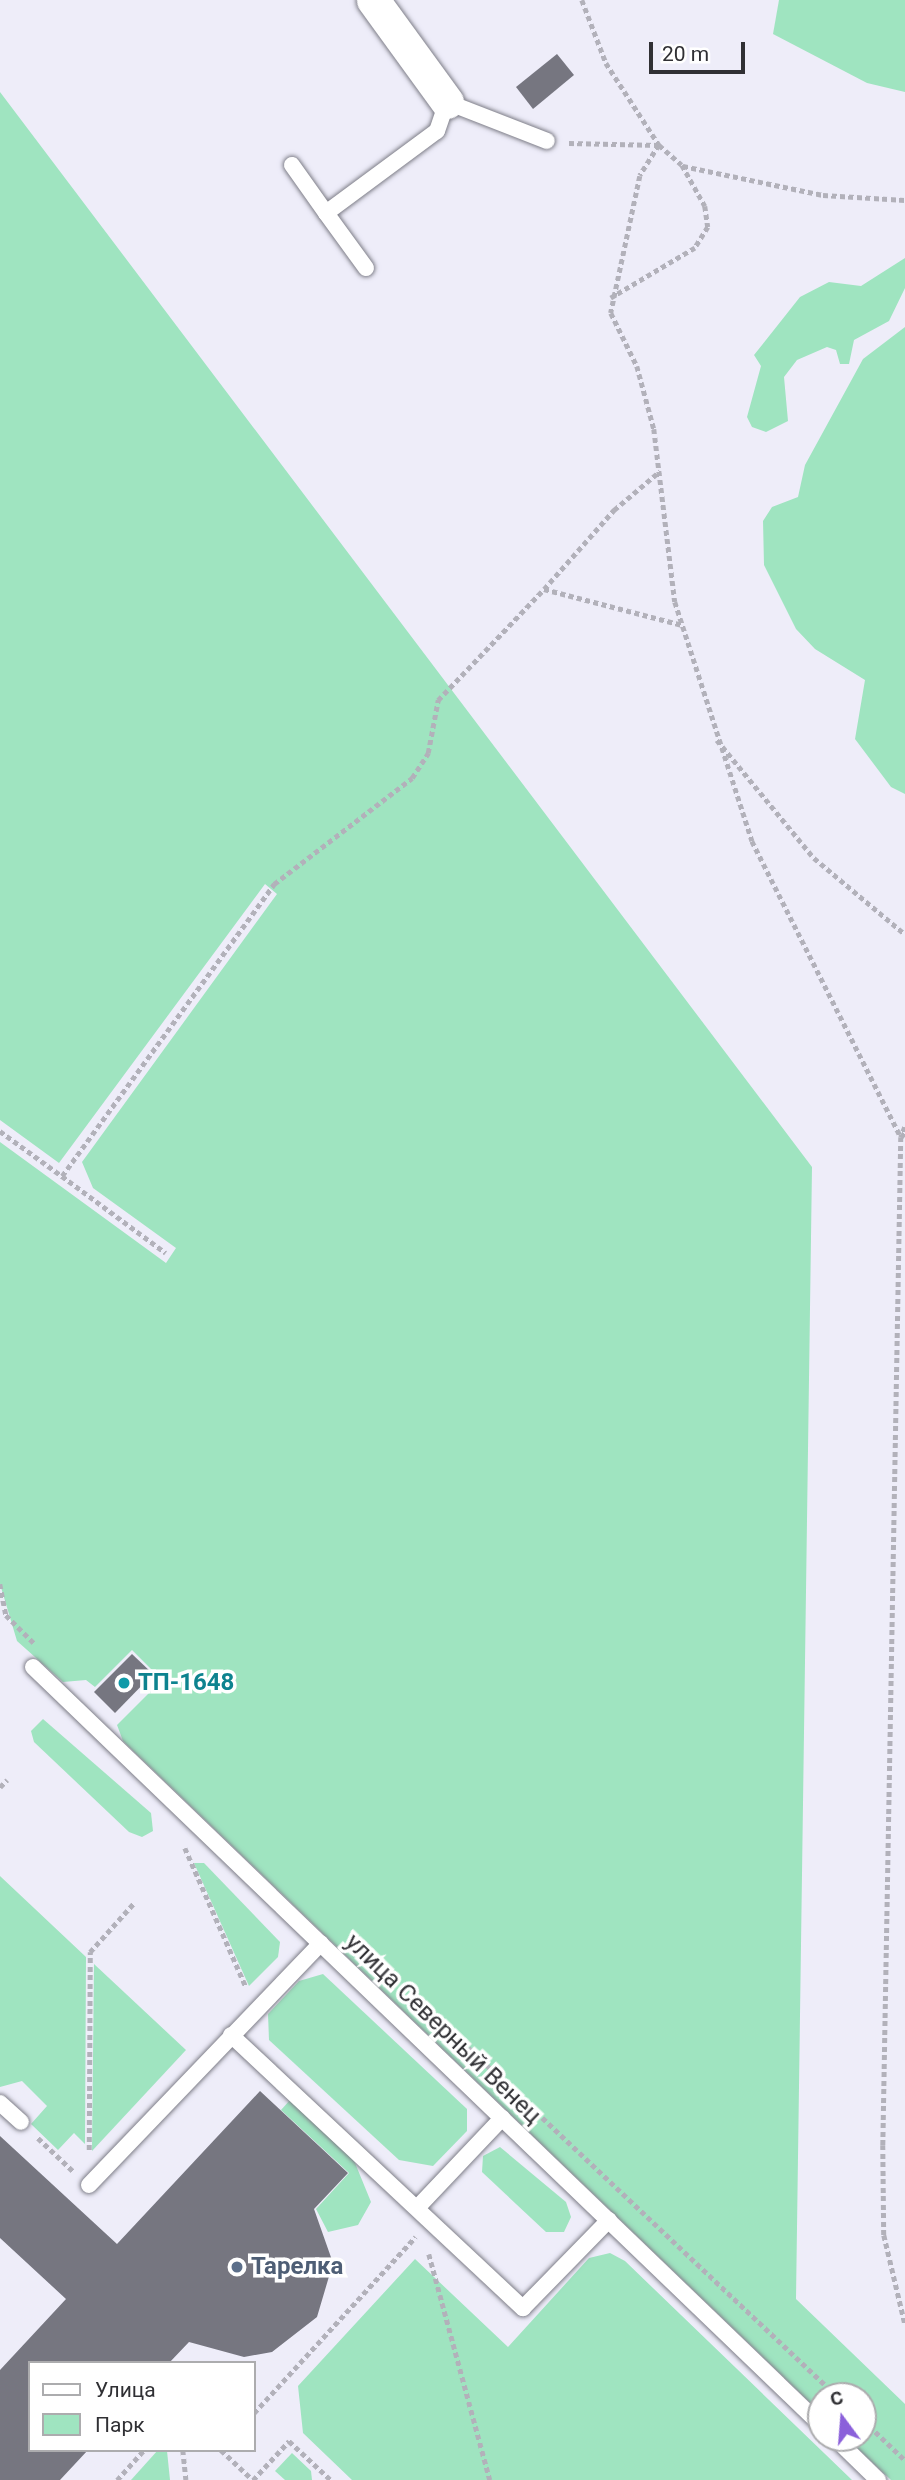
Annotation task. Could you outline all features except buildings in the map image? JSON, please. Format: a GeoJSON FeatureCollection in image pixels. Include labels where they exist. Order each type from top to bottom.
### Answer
{"type":"FeatureCollection","features":[{"type":"Feature","properties":{"kind":"street"},"geometry":{"type":"LineString","coordinates":[[373,0],[447,102]]}},
{"type":"Feature","properties":{"kind":"lane"},"geometry":{"type":"LineString","coordinates":[[327,214],[437,131],[447,102],[547,141]]}},
{"type":"Feature","properties":{"kind":"lane"},"geometry":{"type":"LineString","coordinates":[[292,166],[366,268]]}},
{"type":"Feature","properties":{"kind":"lane","name":"улица Северный Венец"},"geometry":{"type":"LineString","coordinates":[[33,1667],[807,2411]]}},
{"type":"Feature","properties":{"kind":"lane"},"geometry":{"type":"LineString","coordinates":[[89,2185],[321,1943]]}},
{"type":"Feature","properties":{"kind":"lane"},"geometry":{"type":"LineString","coordinates":[[231,2035],[523,2308],[609,2220]]}},
{"type":"Feature","properties":{"kind":"lane"},"geometry":{"type":"LineString","coordinates":[[0,2103],[21,2122]]}},
{"type":"Feature","properties":{"kind":"lane"},"geometry":{"type":"LineString","coordinates":[[417,2208],[502,2118]]}},
{"type":"Feature","properties":{"kind":"lane"},"geometry":{"type":"LineString","coordinates":[[849,2452],[878,2480]]}},
{"type":"Feature","properties":{"kind":"path"},"geometry":{"type":"LineString","coordinates":[[582,0],[606,63],[659,145],[682,165],[705,206],[708,227],[695,248],[611,298]]}},
{"type":"Feature","properties":{"kind":"path"},"geometry":{"type":"LineString","coordinates":[[547,141],[659,145]]}},
{"type":"Feature","properties":{"kind":"path"},"geometry":{"type":"LineString","coordinates":[[659,145],[640,176],[611,298],[616,327],[637,366],[660,471],[682,625],[714,736],[752,841],[903,1134]]}},
{"type":"Feature","properties":{"kind":"path"},"geometry":{"type":"LineString","coordinates":[[682,165],[824,195],[905,200]]}},
{"type":"Feature","properties":{"kind":"path"},"geometry":{"type":"LineString","coordinates":[[62,1176],[274,884],[412,778],[428,753],[438,700],[544,589],[614,510],[660,471]]}},
{"type":"Feature","properties":{"kind":"path"},"geometry":{"type":"LineString","coordinates":[[544,589],[682,625]]}},
{"type":"Feature","properties":{"kind":"path"},"geometry":{"type":"LineString","coordinates":[[714,736],[814,858],[905,934]]}},
{"type":"Feature","properties":{"kind":"path"},"geometry":{"type":"LineString","coordinates":[[905,1126],[883,2145],[884,2235],[905,2324]]}},
{"type":"Feature","properties":{"kind":"path"},"geometry":{"type":"LineString","coordinates":[[0,1131],[166,1253]]}},
{"type":"Feature","properties":{"kind":"path"},"geometry":{"type":"LineString","coordinates":[[0,1787],[7,1780]]}},
{"type":"Feature","properties":{"kind":"path"},"geometry":{"type":"LineString","coordinates":[[184,1847],[256,2010]]}},
{"type":"Feature","properties":{"kind":"path"},"geometry":{"type":"LineString","coordinates":[[89,2185],[90,1952],[134,1903]]}},
{"type":"Feature","properties":{"kind":"path"},"geometry":{"type":"LineString","coordinates":[[21,2122],[89,2185]]}},
{"type":"Feature","properties":{"kind":"path"},"geometry":{"type":"LineString","coordinates":[[256,2411],[423,2229],[490,2480]]}},
{"type":"Feature","properties":{"kind":"path"},"geometry":{"type":"LineString","coordinates":[[877,2433],[905,2460]]}},
{"type":"Feature","properties":{"kind":"path"},"geometry":{"type":"LineString","coordinates":[[223,2452],[253,2480],[289,2441],[331,2480]]}},
{"type":"Feature","properties":{"kind":"path"},"geometry":{"type":"LineString","coordinates":[[117,2480],[142,2452]]}},
{"type":"Feature","properties":{"kind":"path"},"geometry":{"type":"LineString","coordinates":[[183,2452],[186,2480]]}},
{"type":"Feature","properties":{"kind":"green space"},"geometry":{"type":"Polygon","coordinates":[[[779,0],[905,0],[905,92],[867,83],[773,34],[779,0]]]}},
{"type":"Feature","properties":{"kind":"green space"},"geometry":{"type":"Polygon","coordinates":[[[0,92],[812,1167],[796,2299],[905,2404],[905,2480],[891,2480],[862,2452],[877,2452],[877,2382],[807,2382],[807,2400],[123,1741],[117,1725],[162,1680],[132,1650],[95,1687],[86,1680],[63,1682],[17,1641],[0,1584],[0,1142],[166,1263],[176,1248],[93,1188],[82,1162],[277,894],[265,884],[59,1163],[0,1120],[0,92]]]}},
{"type":"Feature","properties":{"kind":"green space"},"geometry":{"type":"Polygon","coordinates":[[[905,258],[905,288],[889,321],[854,340],[849,364],[840,364],[836,350],[827,347],[797,360],[784,377],[788,421],[766,432],[752,427],[747,417],[761,366],[754,355],[800,297],[829,282],[861,286],[905,258]]]}},
{"type":"Feature","properties":{"kind":"green space"},"geometry":{"type":"Polygon","coordinates":[[[905,327],[905,794],[891,787],[855,739],[865,680],[815,649],[796,629],[764,565],[763,521],[772,507],[798,497],[805,465],[863,359],[905,327]]]}},
{"type":"Feature","properties":{"kind":"green space"},"geometry":{"type":"Polygon","coordinates":[[[43,1719],[151,1813],[153,1831],[142,1837],[129,1832],[34,1742],[31,1731],[43,1719]]]}},
{"type":"Feature","properties":{"kind":"green space"},"geometry":{"type":"Polygon","coordinates":[[[194,1863],[204,1863],[280,1942],[278,1957],[249,1986],[194,1863]]]}},
{"type":"Feature","properties":{"kind":"green space"},"geometry":{"type":"Polygon","coordinates":[[[0,1876],[86,1957],[85,2144],[74,2133],[58,2150],[31,2124],[47,2106],[22,2081],[0,2087],[0,1876]]]}},
{"type":"Feature","properties":{"kind":"green space"},"geometry":{"type":"Polygon","coordinates":[[[94,1964],[186,2050],[92,2151],[94,1964]]]}},
{"type":"Feature","properties":{"kind":"green space"},"geometry":{"type":"Polygon","coordinates":[[[323,1974],[467,2109],[467,2131],[433,2166],[399,2160],[269,2040],[268,2014],[299,1981],[323,1974]]]}},
{"type":"Feature","properties":{"kind":"green space"},"geometry":{"type":"Polygon","coordinates":[[[290,2100],[353,2158],[371,2202],[358,2225],[328,2232],[316,2209],[349,2173],[281,2110],[290,2100]]]}},
{"type":"Feature","properties":{"kind":"green space"},"geometry":{"type":"Polygon","coordinates":[[[500,2147],[566,2202],[571,2217],[564,2232],[546,2232],[482,2172],[483,2156],[500,2147]]]}},
{"type":"Feature","properties":{"kind":"green space"},"geometry":{"type":"Polygon","coordinates":[[[610,2253],[625,2261],[807,2437],[807,2452],[823,2452],[852,2480],[352,2480],[303,2433],[298,2386],[415,2259],[508,2347],[589,2258],[610,2253]]]}},
{"type":"Feature","properties":{"kind":"green space"},"geometry":{"type":"Polygon","coordinates":[[[156,2452],[167,2452],[170,2480],[131,2480],[156,2452]]]}},
{"type":"Feature","properties":{"kind":"green space"},"geometry":{"type":"Polygon","coordinates":[[[292,2453],[311,2471],[312,2480],[285,2480],[275,2471],[292,2453]]]}},
{"type":"Feature","properties":{"kind":"place","name":"ТП-1648"},"geometry":{"type":"Point","coordinates":[124,1683]}},
{"type":"Feature","properties":{"kind":"place","name":"Тарелка"},"geometry":{"type":"Point","coordinates":[237,2267]}}]}
